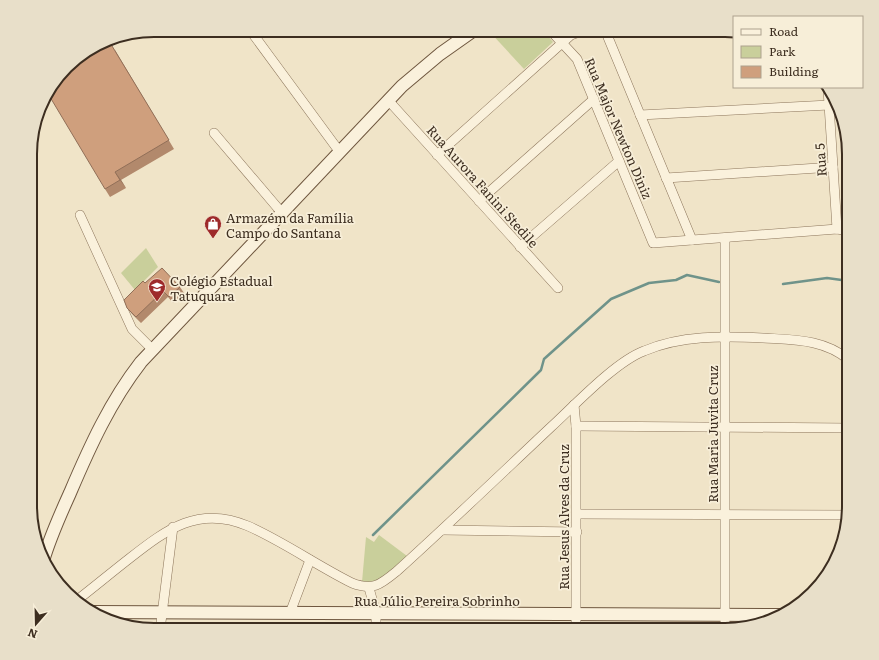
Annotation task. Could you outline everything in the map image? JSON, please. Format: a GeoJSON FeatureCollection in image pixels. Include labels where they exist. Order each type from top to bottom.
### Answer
{"type":"FeatureCollection","features":[{"type":"Feature","properties":{"kind":"main road"},"geometry":{"type":"LineString","coordinates":[[46,551],[54,529],[100,424],[118,393],[152,349],[388,100],[419,70],[464,37]]}},
{"type":"Feature","properties":{"kind":"main road","name":"Rua Júlio Pereira Sobrinho"},"geometry":{"type":"LineString","coordinates":[[105,612],[767,615]]}},
{"type":"Feature","properties":{"kind":"street"},"geometry":{"type":"LineString","coordinates":[[255,37],[339,151]]}},
{"type":"Feature","properties":{"kind":"street","name":"Rua Major Newton Diniz"},"geometry":{"type":"LineString","coordinates":[[556,37],[577,59],[653,243],[692,240],[608,37]]}},
{"type":"Feature","properties":{"kind":"street"},"geometry":{"type":"LineString","coordinates":[[437,155],[570,37]]}},
{"type":"Feature","properties":{"kind":"street"},"geometry":{"type":"LineString","coordinates":[[479,201],[594,99]]}},
{"type":"Feature","properties":{"kind":"street","name":"Rua Aurora Fanini Stedile"},"geometry":{"type":"LineString","coordinates":[[388,100],[558,288]]}},
{"type":"Feature","properties":{"kind":"street","name":"Rua 5"},"geometry":{"type":"LineString","coordinates":[[829,100],[837,229]]}},
{"type":"Feature","properties":{"kind":"street"},"geometry":{"type":"LineString","coordinates":[[640,115],[829,105]]}},
{"type":"Feature","properties":{"kind":"street"},"geometry":{"type":"LineString","coordinates":[[214,133],[282,213]]}},
{"type":"Feature","properties":{"kind":"street"},"geometry":{"type":"LineString","coordinates":[[520,246],[619,161]]}},
{"type":"Feature","properties":{"kind":"street"},"geometry":{"type":"LineString","coordinates":[[666,178],[833,167]]}},
{"type":"Feature","properties":{"kind":"street"},"geometry":{"type":"LineString","coordinates":[[80,215],[132,329],[152,349]]}},
{"type":"Feature","properties":{"kind":"street"},"geometry":{"type":"LineString","coordinates":[[692,240],[842,230]]}},
{"type":"Feature","properties":{"kind":"street","name":"Rua Maria Juvita Cruz"},"geometry":{"type":"LineString","coordinates":[[724,238],[726,428],[725,623]]}},
{"type":"Feature","properties":{"kind":"street"},"geometry":{"type":"LineString","coordinates":[[81,597],[173,527],[192,520],[204,518],[225,520],[256,530],[352,583],[369,588],[379,584],[393,574],[442,530],[574,405],[625,361],[643,351],[671,342],[725,336],[811,341],[837,351],[842,355]]}},
{"type":"Feature","properties":{"kind":"street","name":"Rua Jesus Alves da Cruz"},"geometry":{"type":"LineString","coordinates":[[574,405],[576,426],[577,514],[576,623]]}},
{"type":"Feature","properties":{"kind":"street"},"geometry":{"type":"LineString","coordinates":[[576,426],[842,428]]}},
{"type":"Feature","properties":{"kind":"street"},"geometry":{"type":"LineString","coordinates":[[577,514],[725,516],[842,515]]}},
{"type":"Feature","properties":{"kind":"street"},"geometry":{"type":"LineString","coordinates":[[161,623],[173,527]]}},
{"type":"Feature","properties":{"kind":"street"},"geometry":{"type":"LineString","coordinates":[[442,530],[577,532]]}},
{"type":"Feature","properties":{"kind":"street"},"geometry":{"type":"LineString","coordinates":[[290,613],[310,560]]}},
{"type":"Feature","properties":{"kind":"street"},"geometry":{"type":"LineString","coordinates":[[369,588],[376,613],[376,623]]}},
{"type":"Feature","properties":{"kind":"green space"},"geometry":{"type":"Polygon","coordinates":[[[494,37],[549,37],[553,42],[524,69],[494,37]]]}},
{"type":"Feature","properties":{"kind":"green space"},"geometry":{"type":"Polygon","coordinates":[[[146,248],[158,267],[135,290],[121,273],[146,248]]]}},
{"type":"Feature","properties":{"kind":"green space"},"geometry":{"type":"Polygon","coordinates":[[[379,535],[407,556],[381,578],[375,581],[362,582],[366,537],[374,542],[379,535]]]}},
{"type":"Feature","properties":{"kind":"building"},"geometry":{"type":"Polygon","coordinates":[[[111,45],[169,140],[115,172],[120,180],[105,189],[51,99],[66,77],[77,66],[96,53],[111,45]]]}},
{"type":"Feature","properties":{"kind":"building"},"geometry":{"type":"Polygon","coordinates":[[[162,268],[180,287],[169,297],[163,291],[136,317],[127,308],[124,300],[143,281],[145,283],[162,268]]]}},
{"type":"Feature","properties":{"kind":"waterway"},"geometry":{"type":"LineString","coordinates":[[373,535],[541,370],[544,359],[611,299],[649,283],[676,280],[687,275],[719,282]]}},
{"type":"Feature","properties":{"kind":"waterway"},"geometry":{"type":"LineString","coordinates":[[783,284],[827,278],[842,280]]}},
{"type":"Feature","properties":{"kind":"place","name":"Armazém da Família Campo do Santana"},"geometry":{"type":"Point","coordinates":[213,239]}},
{"type":"Feature","properties":{"kind":"place","name":"Colégio Estadual Tatuquara"},"geometry":{"type":"Point","coordinates":[157,302]}}]}
